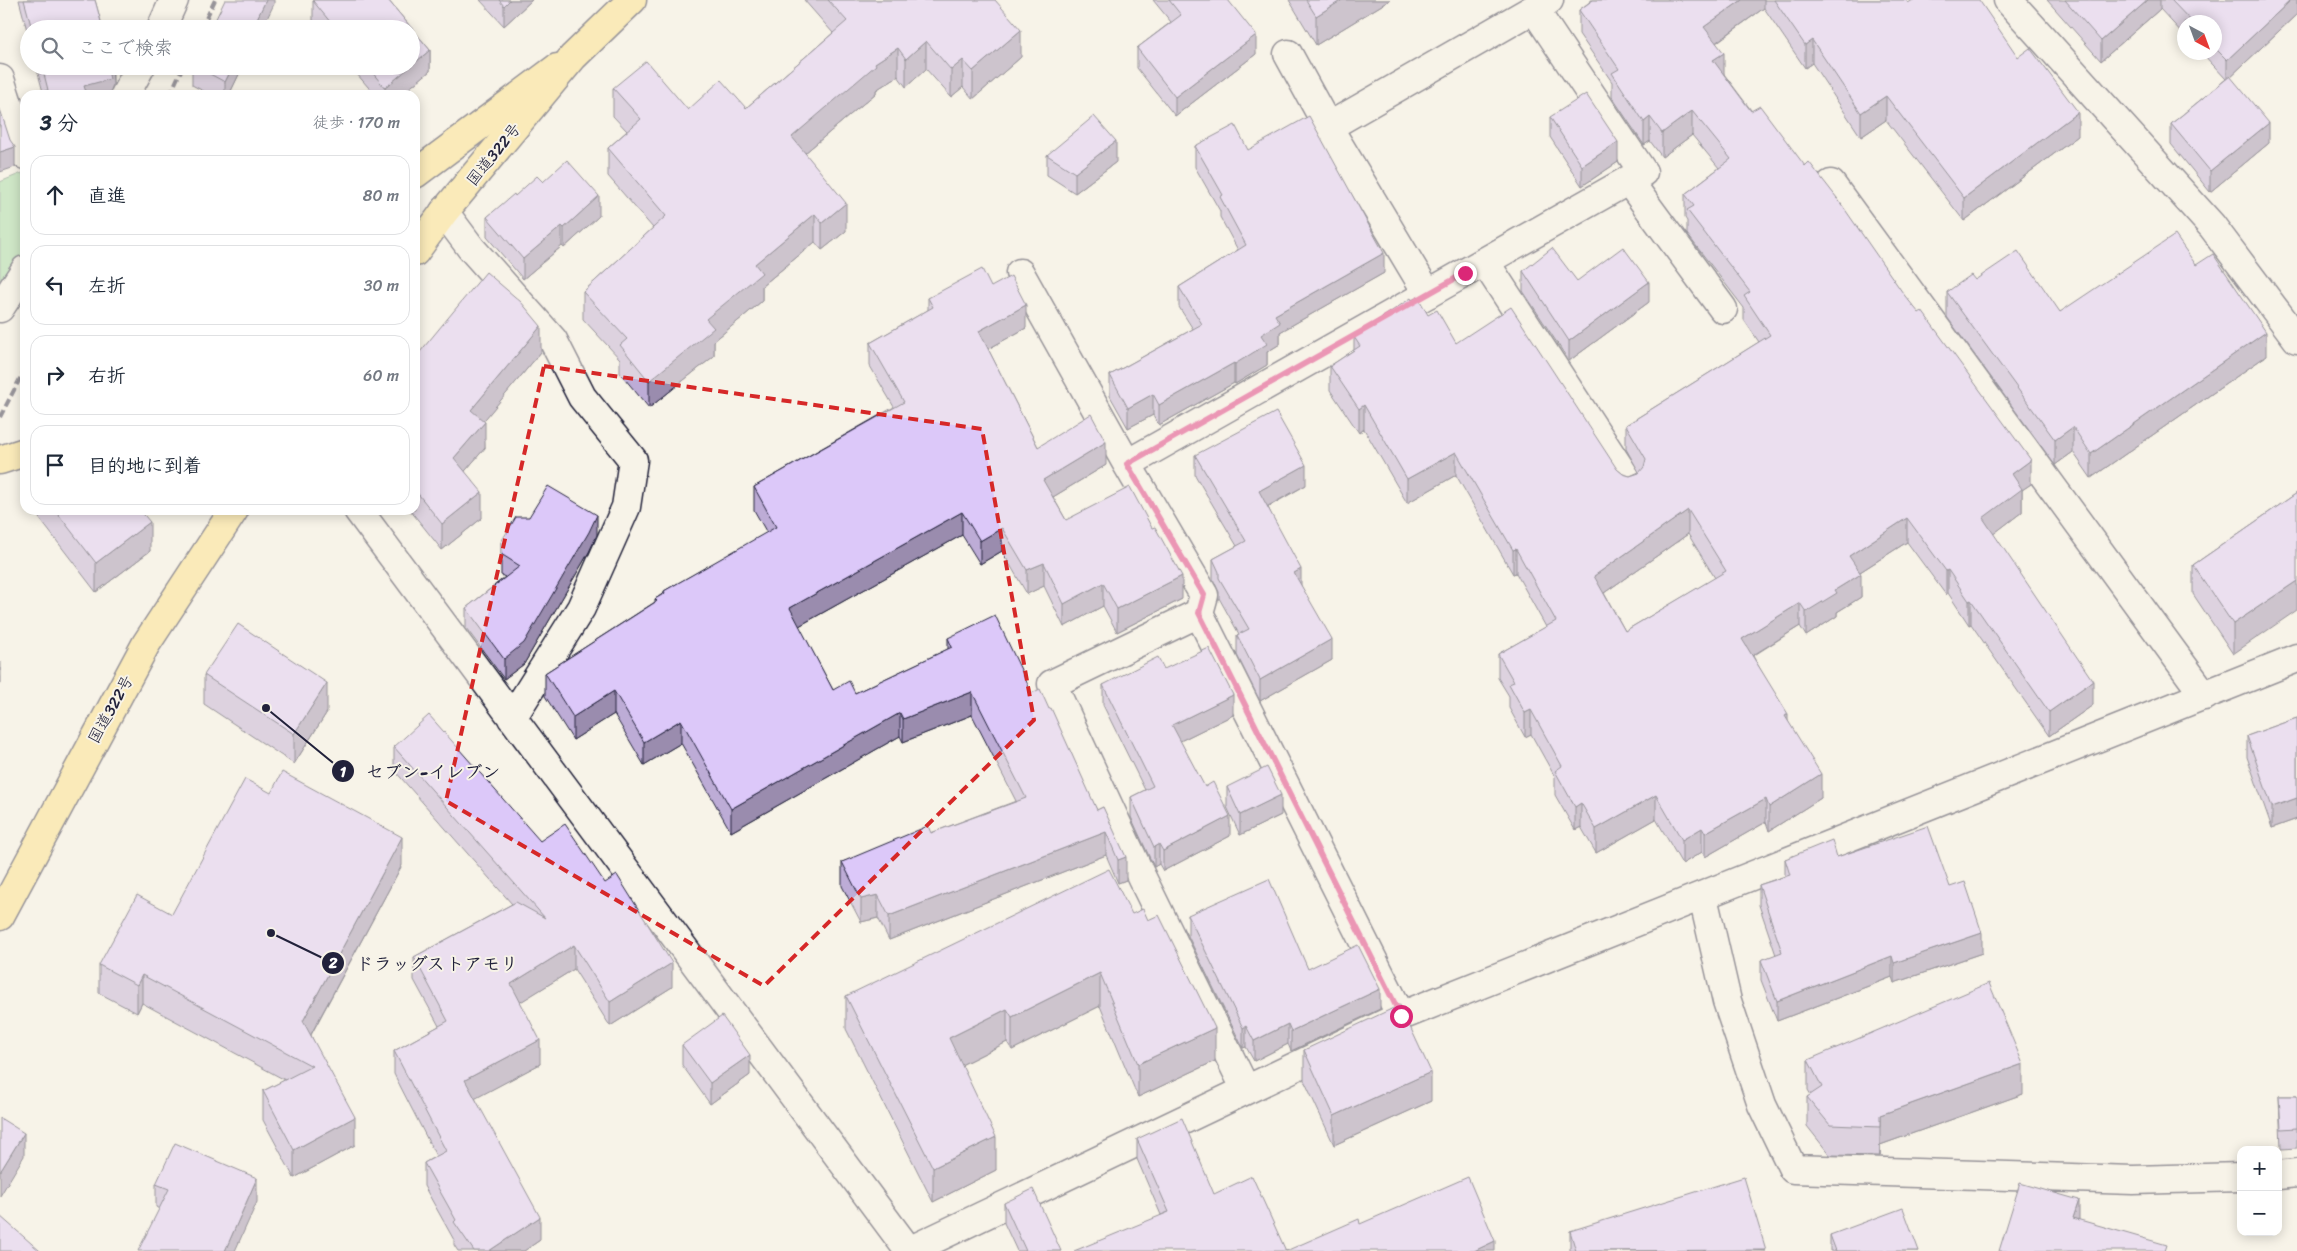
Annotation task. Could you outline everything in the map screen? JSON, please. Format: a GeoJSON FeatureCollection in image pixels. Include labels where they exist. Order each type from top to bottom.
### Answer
{"type":"FeatureCollection","features":[{"type":"Feature","properties":{"kind":"main road"},"geometry":{"type":"LineString","coordinates":[[420,170],[572,57],[632,0]]}},
{"type":"Feature","properties":{"kind":"main road","name":"国道322号"},"geometry":{"type":"LineString","coordinates":[[420,245],[444,212],[572,57]]}},
{"type":"Feature","properties":{"kind":"main road"},"geometry":{"type":"LineString","coordinates":[[0,460],[20,454]]}},
{"type":"Feature","properties":{"kind":"main road","name":"国道322号"},"geometry":{"type":"LineString","coordinates":[[0,916],[146,644],[231,515]]}},
{"type":"Feature","properties":{"kind":"street"},"geometry":{"type":"LineString","coordinates":[[165,20],[174,0]]}},
{"type":"Feature","properties":{"kind":"street"},"geometry":{"type":"LineString","coordinates":[[2008,0],[2212,226],[2297,339]]}},
{"type":"Feature","properties":{"kind":"street"},"geometry":{"type":"LineString","coordinates":[[1127,464],[1643,172],[1541,4],[1328,127]]}},
{"type":"Feature","properties":{"kind":"street"},"geometry":{"type":"LineString","coordinates":[[1288,54],[1328,127],[1428,294]]}},
{"type":"Feature","properties":{"kind":"street"},"geometry":{"type":"LineString","coordinates":[[128,90],[136,75]]}},
{"type":"Feature","properties":{"kind":"street"},"geometry":{"type":"LineString","coordinates":[[0,79],[20,140]]}},
{"type":"Feature","properties":{"kind":"street"},"geometry":{"type":"LineString","coordinates":[[1628,180],[1723,309]]}},
{"type":"Feature","properties":{"kind":"street"},"geometry":{"type":"LineString","coordinates":[[1831,184],[2206,696]]}},
{"type":"Feature","properties":{"kind":"street"},"geometry":{"type":"LineString","coordinates":[[444,212],[471,248],[553,340],[582,397],[633,460],[626,507],[581,608],[512,718]]}},
{"type":"Feature","properties":{"kind":"street"},"geometry":{"type":"LineString","coordinates":[[1485,262],[1630,484]]}},
{"type":"Feature","properties":{"kind":"street"},"geometry":{"type":"LineString","coordinates":[[1020,273],[1127,464],[1204,595],[1199,613],[1401,1016]]}},
{"type":"Feature","properties":{"kind":"street"},"geometry":{"type":"LineString","coordinates":[[0,308],[20,278]]}},
{"type":"Feature","properties":{"kind":"street"},"geometry":{"type":"LineString","coordinates":[[362,515],[909,1251],[1401,1016],[1703,897],[2297,658]]}},
{"type":"Feature","properties":{"kind":"street"},"geometry":{"type":"LineString","coordinates":[[1199,613],[1052,684],[1142,878],[1246,1090]]}},
{"type":"Feature","properties":{"kind":"street"},"geometry":{"type":"LineString","coordinates":[[1703,897],[1727,1001],[1762,1106],[1793,1169],[2133,1180],[2237,1177]]}},
{"type":"Feature","properties":{"kind":"street"},"geometry":{"type":"LineString","coordinates":[[2282,1175],[2297,1173]]}},
{"type":"Feature","properties":{"kind":"highlighted area"},"geometry":{"type":"Polygon","coordinates":[[[544,366],[982,429],[1034,720],[764,986],[446,801],[544,366]]]}},
{"type":"Feature","properties":{"kind":"green space"},"geometry":{"type":"Polygon","coordinates":[[[20,174],[20,278],[0,308],[0,182],[20,174]]]}},
{"type":"Feature","properties":{"kind":"building"},"geometry":{"type":"Polygon","coordinates":[[[24,0],[95,0],[101,20],[30,20],[24,0]]]}},
{"type":"Feature","properties":{"kind":"building"},"geometry":{"type":"Polygon","coordinates":[[[225,0],[266,0],[256,20],[215,20],[225,0]]]}},
{"type":"Feature","properties":{"kind":"building"},"geometry":{"type":"Polygon","coordinates":[[[388,0],[405,20],[329,20],[313,1],[388,0]]]}},
{"type":"Feature","properties":{"kind":"building"},"geometry":{"type":"Polygon","coordinates":[[[499,0],[510,0],[504,6],[499,0]]]}},
{"type":"Feature","properties":{"kind":"building"},"geometry":{"type":"Polygon","coordinates":[[[828,0],[995,0],[1021,30],[973,71],[963,60],[951,70],[926,41],[906,59],[898,48],[875,63],[876,65],[792,137],[846,203],[822,223],[815,214],[755,264],[762,273],[706,319],[714,328],[649,381],[620,345],[627,339],[583,292],[666,216],[608,148],[641,119],[613,88],[646,61],[688,110],[721,80],[746,108],[847,21],[828,0]]]}},
{"type":"Feature","properties":{"kind":"building"},"geometry":{"type":"Polygon","coordinates":[[[1169,0],[1228,0],[1256,35],[1175,97],[1137,48],[1181,15],[1169,0]]]}},
{"type":"Feature","properties":{"kind":"building"},"geometry":{"type":"Polygon","coordinates":[[[1306,0],[1342,0],[1316,16],[1306,0]]]}},
{"type":"Feature","properties":{"kind":"building"},"geometry":{"type":"Polygon","coordinates":[[[1593,0],[1742,0],[1704,27],[1724,53],[1713,60],[1751,111],[1760,106],[1805,166],[1809,162],[1837,198],[1905,296],[1919,313],[1922,311],[2031,460],[2012,474],[2022,489],[1983,518],[2093,681],[2049,712],[1971,600],[1969,601],[1948,570],[1946,571],[1907,518],[1849,556],[1861,574],[1835,590],[1837,593],[1806,612],[1800,603],[1742,639],[1788,714],[1785,716],[1821,774],[1769,807],[1766,799],[1705,833],[1702,828],[1682,840],[1656,795],[1596,829],[1581,803],[1575,807],[1555,771],[1562,766],[1531,710],[1525,713],[1509,684],[1514,682],[1498,654],[1556,621],[1516,549],[1513,550],[1456,452],[1407,479],[1364,405],[1359,409],[1330,366],[1360,346],[1354,337],[1411,298],[1412,300],[1418,297],[1428,315],[1437,310],[1456,343],[1511,307],[1617,469],[1623,474],[1630,476],[1639,473],[1644,467],[1646,459],[1626,425],[1770,335],[1744,296],[1750,292],[1687,210],[1694,206],[1685,194],[1731,159],[1692,111],[1662,133],[1650,117],[1644,122],[1612,73],[1619,69],[1579,10],[1593,0]],[[1688,510],[1594,576],[1625,631],[1726,571],[1688,510]]]}},
{"type":"Feature","properties":{"kind":"building"},"geometry":{"type":"Polygon","coordinates":[[[1774,0],[1906,0],[1908,3],[1913,0],[1979,0],[2018,57],[2030,48],[2078,112],[1964,198],[1886,96],[1861,113],[1812,40],[1805,45],[1774,0]]]}},
{"type":"Feature","properties":{"kind":"building"},"geometry":{"type":"Polygon","coordinates":[[[2065,0],[2148,0],[2101,41],[2065,0]]]}},
{"type":"Feature","properties":{"kind":"building"},"geometry":{"type":"Polygon","coordinates":[[[2171,0],[2291,0],[2227,60],[2222,55],[2222,15],[2185,15],[2171,0]]]}},
{"type":"Feature","properties":{"kind":"building"},"geometry":{"type":"Polygon","coordinates":[[[420,38],[430,50],[420,58],[420,38]]]}},
{"type":"Feature","properties":{"kind":"building"},"geometry":{"type":"Polygon","coordinates":[[[44,75],[109,75],[110,79],[84,86],[85,90],[48,90],[44,75]]]}},
{"type":"Feature","properties":{"kind":"building"},"geometry":{"type":"Polygon","coordinates":[[[212,75],[228,75],[225,82],[212,75]]]}},
{"type":"Feature","properties":{"kind":"building"},"geometry":{"type":"Polygon","coordinates":[[[374,75],[400,75],[385,88],[374,75]]]}},
{"type":"Feature","properties":{"kind":"building"},"geometry":{"type":"Polygon","coordinates":[[[2230,76],[2269,123],[2210,171],[2171,124],[2230,76]]]}},
{"type":"Feature","properties":{"kind":"building"},"geometry":{"type":"Polygon","coordinates":[[[1586,94],[1618,142],[1582,166],[1550,117],[1586,94]]]}},
{"type":"Feature","properties":{"kind":"building"},"geometry":{"type":"Polygon","coordinates":[[[0,109],[10,140],[15,147],[0,152],[0,109]]]}},
{"type":"Feature","properties":{"kind":"building"},"geometry":{"type":"Polygon","coordinates":[[[1094,116],[1116,141],[1075,173],[1047,155],[1094,116]]]}},
{"type":"Feature","properties":{"kind":"building"},"geometry":{"type":"Polygon","coordinates":[[[1309,116],[1384,253],[1275,315],[1280,323],[1261,335],[1267,344],[1235,364],[1159,405],[1153,394],[1128,408],[1110,375],[1202,324],[1179,287],[1246,245],[1220,197],[1223,195],[1195,146],[1235,125],[1248,150],[1309,116]]]}},
{"type":"Feature","properties":{"kind":"building"},"geometry":{"type":"Polygon","coordinates":[[[567,160],[599,196],[564,228],[562,226],[523,259],[487,217],[514,194],[515,196],[537,176],[543,182],[567,160]]]}},
{"type":"Feature","properties":{"kind":"building"},"geometry":{"type":"Polygon","coordinates":[[[2175,235],[2196,265],[2213,254],[2266,332],[2091,454],[2073,427],[2055,440],[1947,292],[1971,275],[1975,280],[2018,251],[2060,312],[2175,235]]]}},
{"type":"Feature","properties":{"kind":"building"},"geometry":{"type":"Polygon","coordinates":[[[1623,247],[1649,282],[1569,341],[1523,271],[1552,248],[1577,281],[1623,247]]]}},
{"type":"Feature","properties":{"kind":"building"},"geometry":{"type":"Polygon","coordinates":[[[982,269],[991,287],[1011,276],[1026,305],[979,331],[1038,447],[1091,414],[1106,442],[1043,480],[1066,520],[1130,487],[1152,528],[1155,527],[1182,576],[1117,609],[1103,583],[1064,604],[1044,563],[1027,570],[1002,528],[980,541],[962,512],[790,608],[833,690],[849,681],[855,693],[952,647],[948,638],[995,615],[1032,693],[1040,689],[1049,709],[1051,708],[1097,810],[1103,807],[1126,857],[1118,860],[1106,832],[889,916],[878,895],[861,899],[842,862],[928,826],[931,833],[1026,798],[972,692],[903,719],[900,713],[731,809],[681,720],[644,742],[614,691],[573,717],[545,673],[657,601],[655,599],[665,593],[664,591],[776,527],[754,487],[904,402],[870,343],[933,307],[928,298],[982,269]]]}},
{"type":"Feature","properties":{"kind":"building"},"geometry":{"type":"Polygon","coordinates":[[[486,272],[521,302],[541,326],[471,410],[485,422],[454,458],[482,492],[442,524],[420,496],[420,352],[486,272]]]}},
{"type":"Feature","properties":{"kind":"building"},"geometry":{"type":"Polygon","coordinates":[[[1276,412],[1306,465],[1259,491],[1301,569],[1294,573],[1332,639],[1260,680],[1237,635],[1249,629],[1219,578],[1219,572],[1213,559],[1246,541],[1195,455],[1276,412]]]}},
{"type":"Feature","properties":{"kind":"building"},"geometry":{"type":"Polygon","coordinates":[[[548,486],[597,515],[524,643],[504,659],[466,608],[520,566],[501,554],[501,542],[516,517],[529,517],[548,486]]]}},
{"type":"Feature","properties":{"kind":"building"},"geometry":{"type":"Polygon","coordinates":[[[2297,493],[2297,581],[2233,624],[2193,565],[2297,493]]]}},
{"type":"Feature","properties":{"kind":"building"},"geometry":{"type":"Polygon","coordinates":[[[59,515],[144,515],[150,522],[96,563],[59,515]]]}},
{"type":"Feature","properties":{"kind":"building"},"geometry":{"type":"Polygon","coordinates":[[[238,624],[327,683],[294,734],[204,675],[238,624]]]}},
{"type":"Feature","properties":{"kind":"building"},"geometry":{"type":"Polygon","coordinates":[[[1209,648],[1233,695],[1172,725],[1205,787],[1213,782],[1230,816],[1163,851],[1159,844],[1154,847],[1131,797],[1153,786],[1103,685],[1158,657],[1164,669],[1209,648]]]}},
{"type":"Feature","properties":{"kind":"building"},"geometry":{"type":"Polygon","coordinates":[[[429,715],[540,841],[565,824],[605,883],[617,875],[672,963],[610,1002],[574,945],[511,984],[540,1040],[465,1080],[540,1217],[489,1251],[474,1251],[454,1222],[456,1220],[424,1163],[446,1151],[394,1051],[448,1021],[414,957],[516,902],[545,918],[394,747],[429,715]]]}},
{"type":"Feature","properties":{"kind":"building"},"geometry":{"type":"Polygon","coordinates":[[[2297,718],[2297,798],[2272,807],[2247,736],[2297,718]]]}},
{"type":"Feature","properties":{"kind":"building"},"geometry":{"type":"Polygon","coordinates":[[[1267,767],[1281,795],[1240,815],[1227,787],[1267,767]]]}},
{"type":"Feature","properties":{"kind":"building"},"geometry":{"type":"Polygon","coordinates":[[[282,772],[402,837],[303,1021],[355,1117],[294,1150],[263,1091],[312,1066],[142,975],[137,985],[99,965],[137,895],[172,914],[245,779],[271,793],[282,772]]]}},
{"type":"Feature","properties":{"kind":"building"},"geometry":{"type":"Polygon","coordinates":[[[1928,826],[1950,887],[1965,882],[1982,933],[1894,963],[1892,956],[1777,1001],[1761,960],[1782,952],[1759,885],[1790,875],[1785,859],[1832,840],[1837,857],[1928,826]]]}},
{"type":"Feature","properties":{"kind":"building"},"geometry":{"type":"Polygon","coordinates":[[[1109,869],[1132,914],[1143,909],[1148,920],[1159,915],[1215,1028],[1138,1064],[1100,973],[1012,1017],[1007,1009],[949,1038],[996,1137],[933,1168],[846,996],[1109,869]]]}},
{"type":"Feature","properties":{"kind":"building"},"geometry":{"type":"Polygon","coordinates":[[[1269,879],[1308,969],[1358,945],[1380,989],[1291,1031],[1288,1024],[1254,1041],[1246,1026],[1243,1028],[1188,915],[1269,879]]]}},
{"type":"Feature","properties":{"kind":"building"},"geometry":{"type":"Polygon","coordinates":[[[1989,983],[2023,1064],[1880,1115],[1880,1127],[1830,1125],[1807,1097],[1822,1087],[1808,1060],[1989,983]]]}},
{"type":"Feature","properties":{"kind":"building"},"geometry":{"type":"Polygon","coordinates":[[[1400,1005],[1431,1072],[1334,1116],[1304,1050],[1400,1005]]]}},
{"type":"Feature","properties":{"kind":"building"},"geometry":{"type":"Polygon","coordinates":[[[722,1016],[750,1055],[710,1083],[682,1045],[722,1016]]]}},
{"type":"Feature","properties":{"kind":"building"},"geometry":{"type":"Polygon","coordinates":[[[2279,1096],[2297,1096],[2297,1128],[2281,1129],[2279,1096]]]}},
{"type":"Feature","properties":{"kind":"building"},"geometry":{"type":"Polygon","coordinates":[[[0,1118],[24,1133],[0,1172],[0,1118]]]}},
{"type":"Feature","properties":{"kind":"building"},"geometry":{"type":"Polygon","coordinates":[[[1182,1118],[1214,1194],[1252,1176],[1286,1251],[1074,1251],[1169,1212],[1137,1139],[1182,1118]]]}},
{"type":"Feature","properties":{"kind":"building"},"geometry":{"type":"Polygon","coordinates":[[[175,1143],[257,1178],[225,1251],[138,1251],[169,1189],[156,1184],[175,1143]]]}},
{"type":"Feature","properties":{"kind":"building"},"geometry":{"type":"Polygon","coordinates":[[[1468,1177],[1495,1241],[1474,1251],[1286,1251],[1359,1219],[1360,1224],[1468,1177]]]}},
{"type":"Feature","properties":{"kind":"building"},"geometry":{"type":"Polygon","coordinates":[[[1744,1177],[1766,1250],[1576,1251],[1570,1231],[1744,1177]]]}},
{"type":"Feature","properties":{"kind":"building"},"geometry":{"type":"Polygon","coordinates":[[[2020,1183],[2079,1200],[2073,1218],[2167,1245],[2165,1251],[1999,1251],[2020,1183]]]}},
{"type":"Feature","properties":{"kind":"building"},"geometry":{"type":"Polygon","coordinates":[[[1033,1189],[1061,1251],[1026,1251],[1004,1203],[1033,1189]]]}},
{"type":"Feature","properties":{"kind":"building"},"geometry":{"type":"Polygon","coordinates":[[[1903,1208],[1919,1251],[1836,1251],[1830,1235],[1903,1208]]]}},
{"type":"Feature","properties":{"kind":"building"},"geometry":{"type":"Polygon","coordinates":[[[0,1216],[40,1251],[0,1251],[0,1216]]]}},
{"type":"Feature","properties":{"kind":"railway"},"geometry":{"type":"LineString","coordinates":[[205,20],[215,0]]}},
{"type":"Feature","properties":{"kind":"railway"},"geometry":{"type":"LineString","coordinates":[[172,90],[179,75]]}},
{"type":"Feature","properties":{"kind":"railway"},"geometry":{"type":"LineString","coordinates":[[0,417],[20,379]]}},
{"type":"Feature","properties":{"kind":"place","name":"セブン-イレブン"},"geometry":{"type":"Point","coordinates":[266,708]}},
{"type":"Feature","properties":{"kind":"place","name":"ドラッグストアモリ"},"geometry":{"type":"Point","coordinates":[271,933]}},
{"type":"Feature","properties":{"kind":"route"},"geometry":{"type":"LineString","coordinates":[[1401,1016],[1199,613],[1204,595],[1127,464],[1465,273]]}}]}
